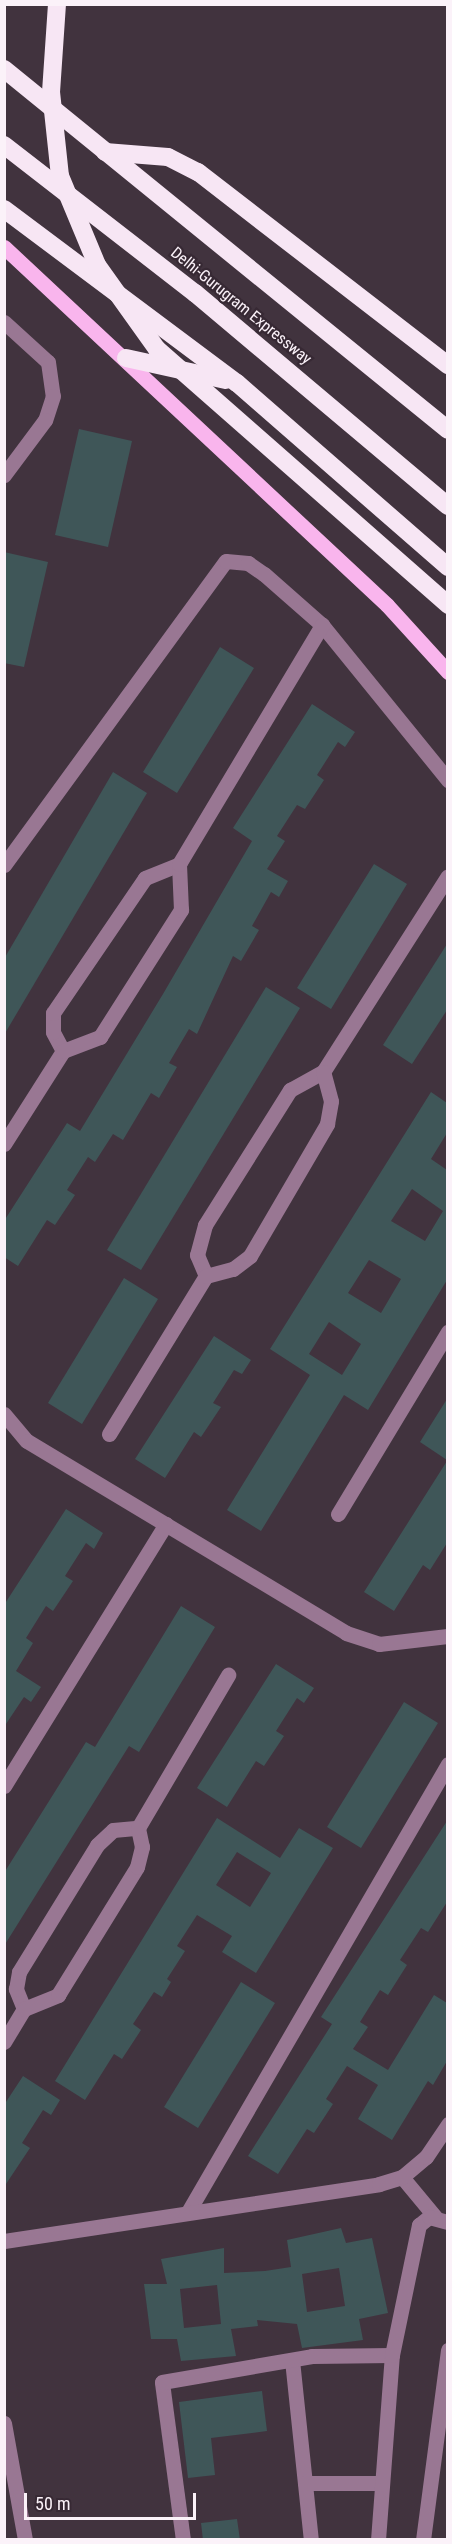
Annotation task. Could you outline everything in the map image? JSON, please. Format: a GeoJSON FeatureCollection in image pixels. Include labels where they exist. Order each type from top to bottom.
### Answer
{"type":"FeatureCollection","features":[{"type":"Feature","properties":{"kind":"highway"},"geometry":{"type":"LineString","coordinates":[[57,4],[51,92],[60,176],[97,265],[158,349],[447,605]]}},
{"type":"Feature","properties":{"kind":"highway","name":"Delhi-Gurugram Expressway"},"geometry":{"type":"LineString","coordinates":[[4,69],[447,430]]}},
{"type":"Feature","properties":{"kind":"highway","name":"Delhi-Gurugram Expressway"},"geometry":{"type":"LineString","coordinates":[[4,145],[195,293],[447,506]]}},
{"type":"Feature","properties":{"kind":"highway"},"geometry":{"type":"LineString","coordinates":[[105,152],[168,157],[198,172],[447,365]]}},
{"type":"Feature","properties":{"kind":"highway"},"geometry":{"type":"LineString","coordinates":[[4,208],[237,383],[447,567]]}},
{"type":"Feature","properties":{"kind":"highway"},"geometry":{"type":"LineString","coordinates":[[126,358],[237,383]]}},
{"type":"Feature","properties":{"kind":"main road"},"geometry":{"type":"LineString","coordinates":[[4,247],[126,358],[387,605],[447,672]]}},
{"type":"Feature","properties":{"kind":"street"},"geometry":{"type":"LineString","coordinates":[[4,322],[48,362],[52,396],[45,420],[4,475]]}},
{"type":"Feature","properties":{"kind":"street"},"geometry":{"type":"LineString","coordinates":[[4,865],[218,567],[236,560],[248,563],[322,625],[447,780]]}},
{"type":"Feature","properties":{"kind":"street"},"geometry":{"type":"LineString","coordinates":[[4,1144],[63,1051],[100,1037],[181,910],[178,864],[322,625]]}},
{"type":"Feature","properties":{"kind":"street"},"geometry":{"type":"LineString","coordinates":[[63,1051],[53,1032],[53,1013],[145,878],[178,864]]}},
{"type":"Feature","properties":{"kind":"street"},"geometry":{"type":"LineString","coordinates":[[206,1276],[197,1255],[206,1226],[290,1090],[322,1072],[447,876]]}},
{"type":"Feature","properties":{"kind":"street"},"geometry":{"type":"LineString","coordinates":[[110,1434],[206,1276],[244,1263],[327,1124],[331,1101],[322,1072]]}},
{"type":"Feature","properties":{"kind":"street"},"geometry":{"type":"LineString","coordinates":[[338,1514],[447,1332]]}},
{"type":"Feature","properties":{"kind":"street"},"geometry":{"type":"LineString","coordinates":[[4,1414],[27,1441],[346,1633],[379,1644],[447,1636]]}},
{"type":"Feature","properties":{"kind":"street"},"geometry":{"type":"LineString","coordinates":[[4,1786],[166,1524]]}},
{"type":"Feature","properties":{"kind":"street"},"geometry":{"type":"LineString","coordinates":[[4,2042],[24,2009],[58,1995],[137,1867],[142,1847],[138,1828],[228,1675]]}},
{"type":"Feature","properties":{"kind":"street"},"geometry":{"type":"LineString","coordinates":[[188,2212],[447,1764]]}},
{"type":"Feature","properties":{"kind":"street"},"geometry":{"type":"LineString","coordinates":[[24,2009],[16,1989],[19,1972],[97,1845],[113,1830],[138,1828]]}},
{"type":"Feature","properties":{"kind":"street"},"geometry":{"type":"LineString","coordinates":[[4,2241],[402,2177],[426,2157],[447,2124]]}},
{"type":"Feature","properties":{"kind":"street"},"geometry":{"type":"LineString","coordinates":[[402,2177],[442,2220]]}},
{"type":"Feature","properties":{"kind":"street"},"geometry":{"type":"LineString","coordinates":[[378,2540],[392,2355],[419,2225],[442,2220]]}},
{"type":"Feature","properties":{"kind":"street"},"geometry":{"type":"LineString","coordinates":[[423,2540],[447,2350]]}},
{"type":"Feature","properties":{"kind":"street"},"geometry":{"type":"LineString","coordinates":[[183,2540],[160,2385],[292,2360],[392,2355]]}},
{"type":"Feature","properties":{"kind":"street"},"geometry":{"type":"LineString","coordinates":[[292,2360],[311,2540]]}},
{"type":"Feature","properties":{"kind":"street"},"geometry":{"type":"LineString","coordinates":[[4,2423],[25,2540]]}},
{"type":"Feature","properties":{"kind":"street"},"geometry":{"type":"LineString","coordinates":[[305,2483],[382,2483]]}},
{"type":"Feature","properties":{"kind":"building"},"geometry":{"type":"Polygon","coordinates":[[[79,429],[132,441],[108,547],[55,535],[79,429]]]}},
{"type":"Feature","properties":{"kind":"building"},"geometry":{"type":"Polygon","coordinates":[[[4,552],[48,562],[24,667],[4,663],[4,552]]]}},
{"type":"Feature","properties":{"kind":"building"},"geometry":{"type":"Polygon","coordinates":[[[220,647],[254,668],[177,793],[143,772],[220,647]]]}},
{"type":"Feature","properties":{"kind":"building"},"geometry":{"type":"Polygon","coordinates":[[[312,704],[355,732],[345,747],[338,742],[317,775],[324,780],[305,809],[297,805],[277,836],[285,841],[267,869],[288,881],[279,897],[271,892],[252,926],[259,930],[241,961],[233,956],[197,1034],[189,1029],[169,1063],[177,1067],[159,1098],[151,1093],[123,1140],[113,1134],[95,1162],[88,1157],[67,1190],[75,1195],[55,1225],[47,1220],[18,1266],[4,1257],[4,1221],[67,1123],[80,1131],[163,994],[252,841],[233,828],[312,704]]]}},
{"type":"Feature","properties":{"kind":"building"},"geometry":{"type":"Polygon","coordinates":[[[113,772],[147,793],[4,1035],[4,959],[113,772]]]}},
{"type":"Feature","properties":{"kind":"building"},"geometry":{"type":"Polygon","coordinates":[[[374,864],[407,884],[331,1009],[297,988],[374,864]]]}},
{"type":"Feature","properties":{"kind":"building"},"geometry":{"type":"Polygon","coordinates":[[[447,944],[447,1010],[412,1064],[383,1045],[447,944]]]}},
{"type":"Feature","properties":{"kind":"building"},"geometry":{"type":"Polygon","coordinates":[[[266,987],[300,1008],[141,1270],[107,1250],[266,987]]]}},
{"type":"Feature","properties":{"kind":"building"},"geometry":{"type":"Polygon","coordinates":[[[431,1092],[447,1103],[447,1133],[431,1159],[447,1170],[447,1280],[368,1410],[344,1395],[261,1531],[227,1510],[310,1375],[270,1349],[431,1092]],[[412,1189],[391,1221],[425,1241],[443,1211],[412,1189]],[[369,1260],[348,1293],[381,1313],[401,1279],[369,1260]],[[329,1322],[309,1354],[342,1375],[361,1344],[329,1322]]]}},
{"type":"Feature","properties":{"kind":"building"},"geometry":{"type":"Polygon","coordinates":[[[124,1278],[158,1299],[82,1424],[48,1403],[124,1278]]]}},
{"type":"Feature","properties":{"kind":"building"},"geometry":{"type":"Polygon","coordinates":[[[214,1336],[251,1360],[242,1374],[234,1370],[213,1403],[221,1407],[201,1437],[194,1432],[165,1478],[135,1459],[214,1336]]]}},
{"type":"Feature","properties":{"kind":"building"},"geometry":{"type":"Polygon","coordinates":[[[447,1399],[447,1460],[420,1442],[447,1399]]]}},
{"type":"Feature","properties":{"kind":"building"},"geometry":{"type":"Polygon","coordinates":[[[447,1461],[447,1543],[430,1570],[423,1565],[394,1611],[364,1592],[447,1461]]]}},
{"type":"Feature","properties":{"kind":"building"},"geometry":{"type":"Polygon","coordinates":[[[66,1509],[103,1533],[94,1549],[86,1543],[65,1576],[73,1581],[53,1611],[46,1606],[26,1638],[33,1643],[16,1671],[41,1687],[31,1702],[24,1697],[4,1727],[4,1605],[66,1509]]]}},
{"type":"Feature","properties":{"kind":"building"},"geometry":{"type":"Polygon","coordinates":[[[181,1606],[215,1627],[139,1752],[129,1746],[4,1946],[4,1873],[86,1742],[95,1747],[181,1606]]]}},
{"type":"Feature","properties":{"kind":"building"},"geometry":{"type":"Polygon","coordinates":[[[276,1664],[314,1688],[304,1703],[297,1698],[276,1731],[284,1736],[264,1766],[256,1761],[227,1807],[197,1788],[276,1664]]]}},
{"type":"Feature","properties":{"kind":"building"},"geometry":{"type":"Polygon","coordinates":[[[404,1702],[438,1723],[361,1848],[327,1827],[404,1702]]]}},
{"type":"Feature","properties":{"kind":"building"},"geometry":{"type":"Polygon","coordinates":[[[217,1818],[280,1858],[299,1828],[333,1848],[256,1973],[222,1952],[232,1936],[197,1915],[177,1946],[185,1951],[167,1979],[171,1982],[162,1997],[154,1992],[133,2024],[141,2030],[122,2059],[114,2054],[85,2100],[55,2081],[217,1818]],[[237,1852],[216,1885],[250,1907],[271,1873],[237,1852]]]}},
{"type":"Feature","properties":{"kind":"building"},"geometry":{"type":"Polygon","coordinates":[[[447,1821],[447,1902],[428,1932],[421,1928],[400,1960],[407,1965],[388,1995],[380,1990],[360,2022],[368,2027],[353,2049],[388,2070],[434,1995],[447,2003],[447,2061],[433,2085],[428,2081],[392,2140],[358,2119],[378,2085],[347,2066],[326,2099],[333,2104],[314,2133],[307,2129],[278,2174],[248,2156],[332,2024],[321,2017],[447,1821]]]}},
{"type":"Feature","properties":{"kind":"building"},"geometry":{"type":"Polygon","coordinates":[[[241,1982],[275,2003],[198,2128],[164,2107],[241,1982]]]}},
{"type":"Feature","properties":{"kind":"building"},"geometry":{"type":"Polygon","coordinates":[[[23,2076],[60,2100],[51,2115],[43,2110],[22,2143],[30,2148],[4,2187],[4,2105],[23,2076]]]}},
{"type":"Feature","properties":{"kind":"building"},"geometry":{"type":"Polygon","coordinates":[[[341,2228],[346,2243],[372,2238],[388,2313],[359,2319],[363,2340],[302,2348],[297,2324],[257,2320],[258,2326],[231,2329],[236,2356],[181,2361],[177,2339],[151,2339],[144,2284],[167,2284],[161,2259],[224,2248],[224,2273],[265,2271],[291,2267],[287,2240],[341,2228]],[[339,2268],[302,2274],[307,2312],[345,2306],[339,2268]],[[217,2285],[180,2289],[184,2328],[221,2324],[217,2285]]]}},
{"type":"Feature","properties":{"kind":"building"},"geometry":{"type":"Polygon","coordinates":[[[262,2391],[267,2431],[211,2438],[215,2475],[188,2478],[179,2402],[262,2391]]]}},
{"type":"Feature","properties":{"kind":"building"},"geometry":{"type":"Polygon","coordinates":[[[237,2519],[240,2540],[203,2540],[201,2523],[237,2519]]]}}]}
